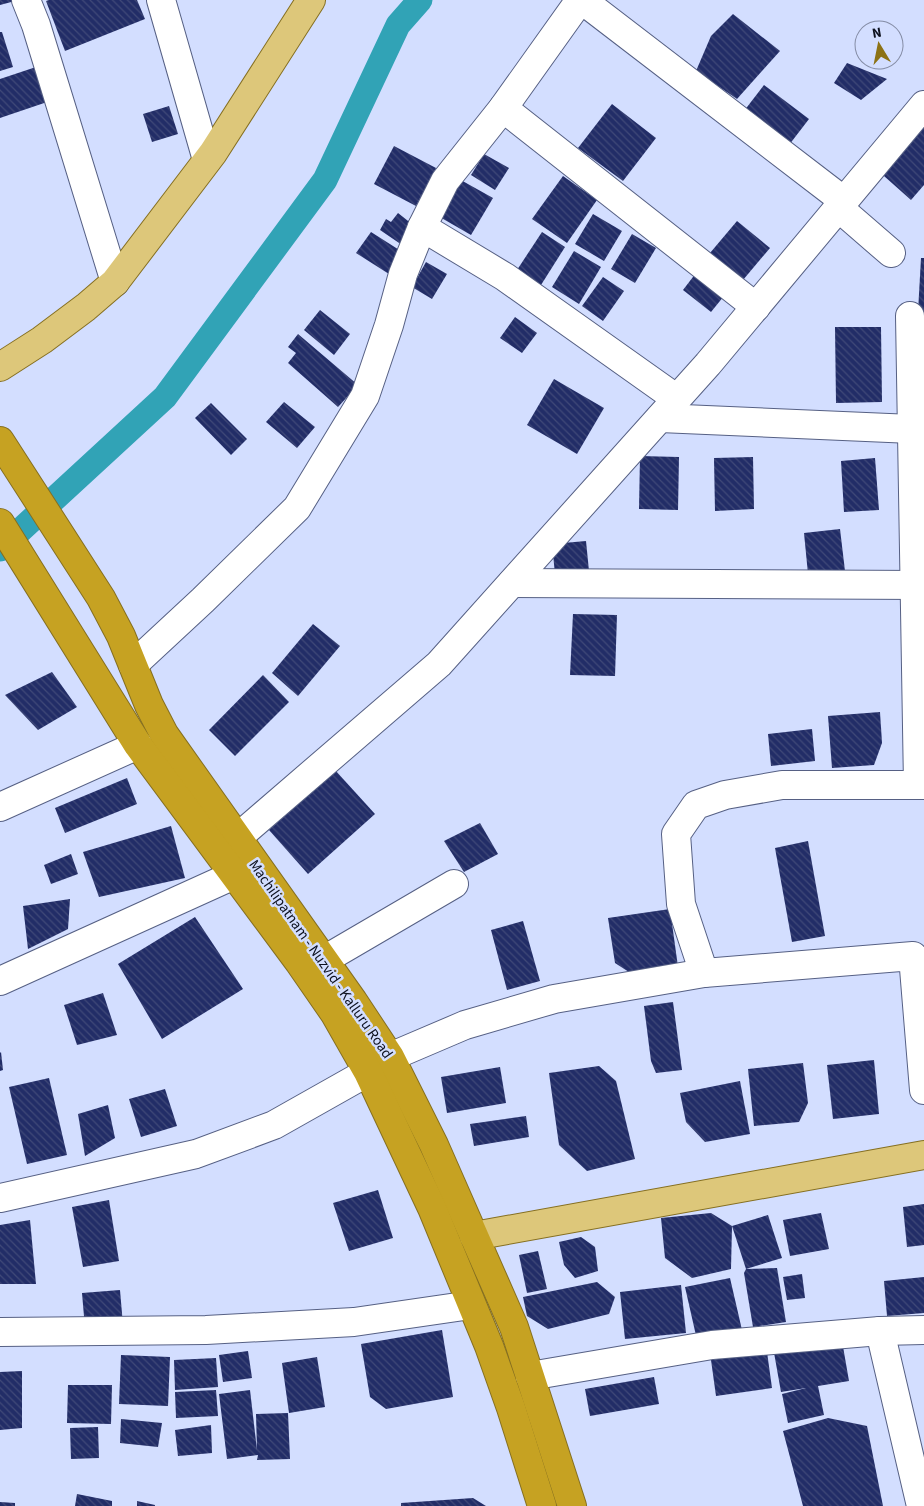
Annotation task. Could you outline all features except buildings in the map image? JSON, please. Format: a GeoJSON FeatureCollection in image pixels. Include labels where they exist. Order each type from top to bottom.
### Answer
{"type":"FeatureCollection","features":[{"type":"Feature","properties":{"kind":"highway","name":"Machilipatnam - Nuzvid - Kalluru Road"},"geometry":{"type":"LineString","coordinates":[[4,448],[101,598],[121,636],[149,705],[164,734],[324,960],[390,1057],[434,1145],[514,1327],[572,1506]]}},
{"type":"Feature","properties":{"kind":"highway","name":"Machilipatnam - Nuzvid - Kalluru Road"},"geometry":{"type":"LineString","coordinates":[[0,523],[138,745],[335,1014],[368,1072],[432,1208],[489,1346],[542,1506]]}},
{"type":"Feature","properties":{"kind":"main road"},"geometry":{"type":"LineString","coordinates":[[0,367],[42,340],[86,307],[115,282],[208,160],[311,0]]}},
{"type":"Feature","properties":{"kind":"main road"},"geometry":{"type":"LineString","coordinates":[[474,1236],[924,1155]]}},
{"type":"Feature","properties":{"kind":"street"},"geometry":{"type":"LineString","coordinates":[[26,0],[36,25],[115,282]]}},
{"type":"Feature","properties":{"kind":"street"},"geometry":{"type":"LineString","coordinates":[[161,0],[208,160]]}},
{"type":"Feature","properties":{"kind":"street"},"geometry":{"type":"LineString","coordinates":[[133,666],[297,508],[365,396],[389,325],[403,274],[422,227],[445,181],[503,108],[581,0],[841,204],[891,253]]}},
{"type":"Feature","properties":{"kind":"street"},"geometry":{"type":"LineString","coordinates":[[236,838],[438,664],[669,409],[924,105]]}},
{"type":"Feature","properties":{"kind":"street"},"geometry":{"type":"LineString","coordinates":[[503,108],[756,307]]}},
{"type":"Feature","properties":{"kind":"street"},"geometry":{"type":"LineString","coordinates":[[422,227],[505,277],[669,409],[918,429]]}},
{"type":"Feature","properties":{"kind":"street"},"geometry":{"type":"LineString","coordinates":[[704,973],[681,904],[676,834],[696,805],[726,795],[782,785],[921,785],[918,429],[910,316]]}},
{"type":"Feature","properties":{"kind":"street"},"geometry":{"type":"LineString","coordinates":[[512,583],[919,585]]}},
{"type":"Feature","properties":{"kind":"street"},"geometry":{"type":"LineString","coordinates":[[0,806],[138,745]]}},
{"type":"Feature","properties":{"kind":"street"},"geometry":{"type":"LineString","coordinates":[[0,981],[234,875]]}},
{"type":"Feature","properties":{"kind":"street"},"geometry":{"type":"LineString","coordinates":[[324,960],[454,884]]}},
{"type":"Feature","properties":{"kind":"street"},"geometry":{"type":"LineString","coordinates":[[390,1057],[465,1025],[554,999],[704,973],[913,956],[924,1090]]}},
{"type":"Feature","properties":{"kind":"street"},"geometry":{"type":"LineString","coordinates":[[0,1198],[196,1154],[274,1125],[368,1072]]}},
{"type":"Feature","properties":{"kind":"street"},"geometry":{"type":"LineString","coordinates":[[0,1332],[206,1330],[354,1322],[471,1304]]}},
{"type":"Feature","properties":{"kind":"street"},"geometry":{"type":"LineString","coordinates":[[530,1376],[712,1345],[880,1331],[924,1330]]}},
{"type":"Feature","properties":{"kind":"street"},"geometry":{"type":"LineString","coordinates":[[880,1331],[921,1506]]}},
{"type":"Feature","properties":{"kind":"waterway"},"geometry":{"type":"LineString","coordinates":[[0,549],[165,397],[325,180],[398,25],[420,0]]}}]}
